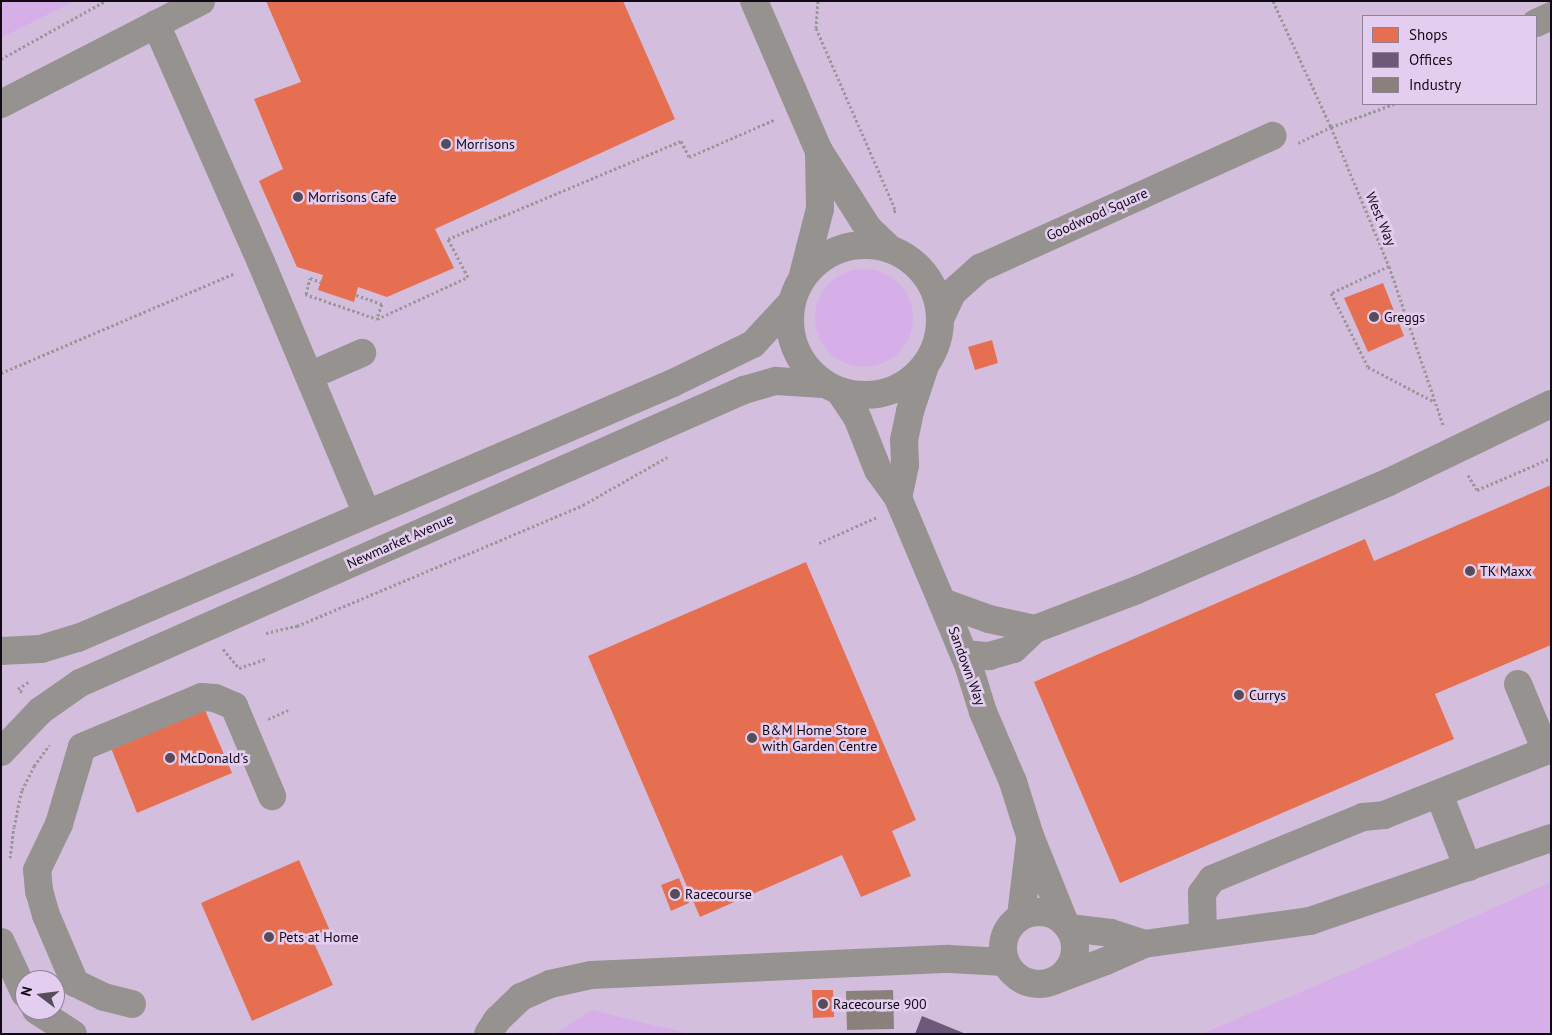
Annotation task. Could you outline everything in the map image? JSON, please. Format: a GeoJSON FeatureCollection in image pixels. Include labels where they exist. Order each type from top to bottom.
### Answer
{"type":"FeatureCollection","features":[{"type":"Feature","properties":{"kind":"street"},"geometry":{"type":"LineString","coordinates":[[1,104],[200,1]]}},
{"type":"Feature","properties":{"kind":"street"},"geometry":{"type":"LineString","coordinates":[[754,1],[819,151],[868,228],[889,248]]}},
{"type":"Feature","properties":{"kind":"street"},"geometry":{"type":"LineString","coordinates":[[767,29],[768,1]]}},
{"type":"Feature","properties":{"kind":"street"},"geometry":{"type":"LineString","coordinates":[[1537,23],[1551,16]]}},
{"type":"Feature","properties":{"kind":"street"},"geometry":{"type":"LineString","coordinates":[[156,24],[261,262],[367,514]]}},
{"type":"Feature","properties":{"kind":"street","name":"Goodwood Square"},"geometry":{"type":"LineString","coordinates":[[941,317],[952,293],[966,278],[980,268],[1014,251],[1273,136]]}},
{"type":"Feature","properties":{"kind":"street"},"geometry":{"type":"LineString","coordinates":[[1,651],[41,649],[78,638],[673,383],[753,344],[791,303],[803,276],[820,209],[819,151]]}},
{"type":"Feature","properties":{"kind":"street"},"geometry":{"type":"LineString","coordinates":[[803,276],[824,256],[852,245],[870,244],[889,248],[906,256],[920,268],[935,290],[941,317],[938,344],[925,368],[910,411],[904,440],[905,464],[898,498]]}},
{"type":"Feature","properties":{"kind":"street"},"geometry":{"type":"LineString","coordinates":[[791,303],[789,326],[794,348],[806,368],[832,388],[871,396],[901,387],[925,368]]}},
{"type":"Feature","properties":{"kind":"street"},"geometry":{"type":"LineString","coordinates":[[309,376],[362,354]]}},
{"type":"Feature","properties":{"kind":"street","name":"Newmarket Avenue"},"geometry":{"type":"LineString","coordinates":[[1,752],[40,711],[80,683],[744,390],[776,381],[832,388]]}},
{"type":"Feature","properties":{"kind":"street","name":"Sandown Way"},"geometry":{"type":"LineString","coordinates":[[832,388],[857,417],[878,470],[898,498],[964,654],[984,712],[1013,782],[1030,836],[1067,925]]}},
{"type":"Feature","properties":{"kind":"street"},"geometry":{"type":"LineString","coordinates":[[964,654],[989,656],[1014,649],[1035,629],[1136,590],[1389,482],[1551,404]]}},
{"type":"Feature","properties":{"kind":"street"},"geometry":{"type":"LineString","coordinates":[[942,602],[989,619],[1035,629]]}},
{"type":"Feature","properties":{"kind":"street"},"geometry":{"type":"LineString","coordinates":[[1203,934],[1202,893],[1212,879],[1363,818],[1384,814],[1439,794],[1548,750],[1518,684]]}},
{"type":"Feature","properties":{"kind":"street"},"geometry":{"type":"LineString","coordinates":[[132,1004],[104,997],[75,983],[46,915],[38,890],[37,870],[59,824],[82,747],[202,697],[215,698],[234,706],[272,796]]}},
{"type":"Feature","properties":{"kind":"street"},"geometry":{"type":"LineString","coordinates":[[1439,794],[1468,868]]}},
{"type":"Feature","properties":{"kind":"street"},"geometry":{"type":"LineString","coordinates":[[1021,916],[1030,836]]}},
{"type":"Feature","properties":{"kind":"street"},"geometry":{"type":"LineString","coordinates":[[1056,980],[1070,966],[1074,957],[1074,937],[1067,925],[1052,914],[1037,911],[1021,916],[1011,924],[1004,936],[1002,949],[1005,962],[1014,974],[1026,982],[1041,984],[1056,980],[1106,961],[1144,944],[1203,934],[1310,921],[1551,838]]}},
{"type":"Feature","properties":{"kind":"street"},"geometry":{"type":"LineString","coordinates":[[1067,925],[1111,933],[1144,944]]}},
{"type":"Feature","properties":{"kind":"street"},"geometry":{"type":"LineString","coordinates":[[1,942],[15,972]]}},
{"type":"Feature","properties":{"kind":"street"},"geometry":{"type":"LineString","coordinates":[[488,1034],[497,1020],[521,997],[550,984],[590,975],[949,960],[1005,962]]}},
{"type":"Feature","properties":{"kind":"street"},"geometry":{"type":"LineString","coordinates":[[37,1020],[42,1034]]}},
{"type":"Feature","properties":{"kind":"street"},"geometry":{"type":"LineString","coordinates":[[50,1020],[73,1034]]}},
{"type":"Feature","properties":{"kind":"path"},"geometry":{"type":"LineString","coordinates":[[1,59],[105,1]]}},
{"type":"Feature","properties":{"kind":"path"},"geometry":{"type":"LineString","coordinates":[[818,1],[816,28],[896,211],[862,218]]}},
{"type":"Feature","properties":{"kind":"path","name":"West Way"},"geometry":{"type":"LineString","coordinates":[[1273,1],[1331,127],[1389,266],[1434,401],[1453,451],[1477,490],[1551,458]]}},
{"type":"Feature","properties":{"kind":"path"},"geometry":{"type":"LineString","coordinates":[[1331,127],[1391,105]]}},
{"type":"Feature","properties":{"kind":"path"},"geometry":{"type":"LineString","coordinates":[[297,291],[377,319],[468,277],[448,239],[681,141],[689,158],[802,108]]}},
{"type":"Feature","properties":{"kind":"path"},"geometry":{"type":"LineString","coordinates":[[1,373],[261,262]]}},
{"type":"Feature","properties":{"kind":"path"},"geometry":{"type":"LineString","coordinates":[[1389,266],[1331,293],[1368,367],[1434,401]]}},
{"type":"Feature","properties":{"kind":"path"},"geometry":{"type":"LineString","coordinates":[[306,294],[310,278],[321,282]]}},
{"type":"Feature","properties":{"kind":"path"},"geometry":{"type":"LineString","coordinates":[[356,295],[382,304],[377,319]]}},
{"type":"Feature","properties":{"kind":"path"},"geometry":{"type":"LineString","coordinates":[[262,634],[297,626],[583,505],[674,453]]}},
{"type":"Feature","properties":{"kind":"path"},"geometry":{"type":"LineString","coordinates":[[819,543],[877,518],[874,509]]}},
{"type":"Feature","properties":{"kind":"path"},"geometry":{"type":"LineString","coordinates":[[228,643],[219,645],[240,668],[265,658]]}},
{"type":"Feature","properties":{"kind":"shaded area"},"geometry":{"type":"Polygon","coordinates":[[[1,1],[75,1],[1,38],[1,1]]]}},
{"type":"Feature","properties":{"kind":"shaded area"},"geometry":{"type":"Polygon","coordinates":[[[75,1],[1551,1],[1551,882],[1385,956],[1201,1034],[691,1034],[592,1010],[554,1034],[1,1034],[1,38],[75,1]]]}},
{"type":"Feature","properties":{"kind":"shaded area"},"geometry":{"type":"Polygon","coordinates":[[[864,269],[883,273],[899,283],[909,299],[913,318],[909,337],[899,353],[883,363],[864,367],[845,363],[829,353],[819,337],[815,318],[819,299],[829,283],[845,273],[864,269]]]}},
{"type":"Feature","properties":{"kind":"shaded area"},"geometry":{"type":"Polygon","coordinates":[[[1551,882],[1551,1034],[1201,1034],[1385,956],[1551,882]]]}},
{"type":"Feature","properties":{"kind":"shaded area"},"geometry":{"type":"Polygon","coordinates":[[[592,1010],[691,1034],[554,1034],[592,1010]]]}},
{"type":"Feature","properties":{"kind":"building: Shops","name":"Morrisons"},"geometry":{"type":"Polygon","coordinates":[[[266,1],[623,1],[675,119],[435,229],[454,268],[387,297],[358,287],[354,302],[318,290],[323,275],[297,267],[259,181],[283,169],[254,99],[301,82],[266,1]]]}},
{"type":"Feature","properties":{"kind":"building: Shops","name":"Greggs"},"geometry":{"type":"Polygon","coordinates":[[[1383,283],[1404,336],[1368,352],[1344,298],[1383,283]]]}},
{"type":"Feature","properties":{"kind":"building: Shops"},"geometry":{"type":"Polygon","coordinates":[[[992,340],[998,363],[975,370],[968,347],[992,340]]]}},
{"type":"Feature","properties":{"kind":"building: Shops"},"geometry":{"type":"Polygon","coordinates":[[[1551,485],[1551,645],[1435,694],[1454,739],[1120,883],[1034,682],[1365,539],[1374,561],[1551,485]]]}},
{"type":"Feature","properties":{"kind":"building: Shops","name":"B&M Home Store with Garden Centre"},"geometry":{"type":"Polygon","coordinates":[[[806,562],[916,820],[892,831],[911,876],[861,897],[842,855],[700,917],[588,656],[806,562]]]}},
{"type":"Feature","properties":{"kind":"building: Shops","name":"McDonald's"},"geometry":{"type":"Polygon","coordinates":[[[202,703],[232,773],[137,813],[109,743],[202,703]]]}},
{"type":"Feature","properties":{"kind":"building: Shops","name":"Pets at Home"},"geometry":{"type":"Polygon","coordinates":[[[299,860],[331,933],[313,941],[333,985],[252,1021],[201,903],[299,860]]]}},
{"type":"Feature","properties":{"kind":"building: Shops","name":"Racecourse"},"geometry":{"type":"Polygon","coordinates":[[[679,878],[689,903],[671,911],[661,885],[679,878]]]}},
{"type":"Feature","properties":{"kind":"building: Shops","name":"Racecourse 900"},"geometry":{"type":"Polygon","coordinates":[[[812,990],[833,990],[834,1017],[813,1018],[812,990]]]}},
{"type":"Feature","properties":{"kind":"building: Offices"},"geometry":{"type":"Polygon","coordinates":[[[922,1016],[966,1034],[915,1034],[922,1016]]]}},
{"type":"Feature","properties":{"kind":"building: Industry"},"geometry":{"type":"Polygon","coordinates":[[[893,990],[894,1029],[847,1030],[846,991],[893,990]]]}},
{"type":"Feature","properties":{"kind":"place","name":"Morrisons"},"geometry":{"type":"Point","coordinates":[446,144]}},
{"type":"Feature","properties":{"kind":"place","name":"Morrisons Cafe"},"geometry":{"type":"Point","coordinates":[298,197]}},
{"type":"Feature","properties":{"kind":"place","name":"Greggs"},"geometry":{"type":"Point","coordinates":[1374,317]}},
{"type":"Feature","properties":{"kind":"place","name":"TK Maxx"},"geometry":{"type":"Point","coordinates":[1470,571]}},
{"type":"Feature","properties":{"kind":"place","name":"Currys"},"geometry":{"type":"Point","coordinates":[1239,695]}},
{"type":"Feature","properties":{"kind":"place","name":"B&M Home Store with Garden Centre"},"geometry":{"type":"Point","coordinates":[752,738]}},
{"type":"Feature","properties":{"kind":"place","name":"McDonald's"},"geometry":{"type":"Point","coordinates":[170,758]}},
{"type":"Feature","properties":{"kind":"place","name":"Racecourse"},"geometry":{"type":"Point","coordinates":[675,894]}},
{"type":"Feature","properties":{"kind":"place","name":"Pets at Home"},"geometry":{"type":"Point","coordinates":[269,937]}},
{"type":"Feature","properties":{"kind":"place","name":"Racecourse 900"},"geometry":{"type":"Point","coordinates":[823,1004]}}]}
